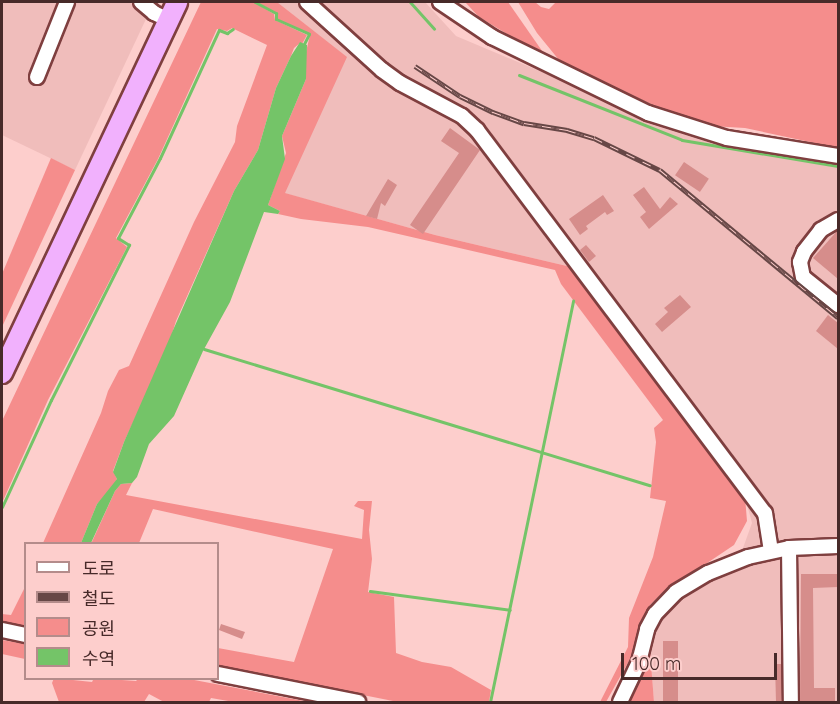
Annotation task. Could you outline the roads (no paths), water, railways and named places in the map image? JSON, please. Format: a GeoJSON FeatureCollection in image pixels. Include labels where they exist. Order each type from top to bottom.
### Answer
{"type":"FeatureCollection","features":[{"type":"Feature","properties":{"kind":"highway"},"geometry":{"type":"LineString","coordinates":[[2,373],[177,2]]}},
{"type":"Feature","properties":{"kind":"street"},"geometry":{"type":"LineString","coordinates":[[37,77],[67,2]]}},
{"type":"Feature","properties":{"kind":"street"},"geometry":{"type":"LineString","coordinates":[[141,2],[154,13],[169,20]]}},
{"type":"Feature","properties":{"kind":"street"},"geometry":{"type":"LineString","coordinates":[[307,2],[382,70],[400,83],[462,116],[477,130],[762,507],[769,525],[771,550]]}},
{"type":"Feature","properties":{"kind":"street"},"geometry":{"type":"LineString","coordinates":[[440,2],[492,37],[648,113],[727,138],[838,156]]}},
{"type":"Feature","properties":{"kind":"street"},"geometry":{"type":"LineString","coordinates":[[838,220],[821,230],[804,252],[800,262],[803,277],[838,305]]}},
{"type":"Feature","properties":{"kind":"street"},"geometry":{"type":"LineString","coordinates":[[620,702],[639,662],[651,621],[666,601],[690,583],[708,573],[771,550],[838,546]]}},
{"type":"Feature","properties":{"kind":"street"},"geometry":{"type":"LineString","coordinates":[[789,548],[791,702]]}},
{"type":"Feature","properties":{"kind":"street"},"geometry":{"type":"LineString","coordinates":[[2,630],[24,635]]}},
{"type":"Feature","properties":{"kind":"street"},"geometry":{"type":"LineString","coordinates":[[219,674],[358,702]]}},
{"type":"Feature","properties":{"kind":"water"},"geometry":{"type":"Polygon","coordinates":[[[300,42],[307,45],[306,79],[282,136],[285,159],[268,205],[280,211],[278,214],[264,212],[230,302],[203,351],[174,416],[149,444],[137,477],[132,483],[121,484],[115,491],[91,542],[81,542],[97,504],[117,479],[113,472],[124,442],[234,191],[258,150],[276,88],[300,42]]]}},
{"type":"Feature","properties":{"kind":"waterway"},"geometry":{"type":"LineString","coordinates":[[255,2],[276,13],[276,19],[309,34],[303,46]]}},
{"type":"Feature","properties":{"kind":"waterway"},"geometry":{"type":"LineString","coordinates":[[410,2],[434,29]]}},
{"type":"Feature","properties":{"kind":"waterway"},"geometry":{"type":"LineString","coordinates":[[2,507],[51,400],[129,245],[118,238],[160,158],[219,30],[227,33],[233,29]]}},
{"type":"Feature","properties":{"kind":"waterway"},"geometry":{"type":"LineString","coordinates":[[519,75],[682,140],[838,166]]}},
{"type":"Feature","properties":{"kind":"waterway"},"geometry":{"type":"LineString","coordinates":[[490,702],[573,300]]}},
{"type":"Feature","properties":{"kind":"waterway"},"geometry":{"type":"LineString","coordinates":[[204,349],[650,485]]}},
{"type":"Feature","properties":{"kind":"waterway"},"geometry":{"type":"LineString","coordinates":[[370,591],[510,610]]}},
{"type":"Feature","properties":{"kind":"railway"},"geometry":{"type":"LineString","coordinates":[[415,66],[460,96],[493,112],[524,123],[567,130],[594,138],[660,170],[838,317]]}}]}
